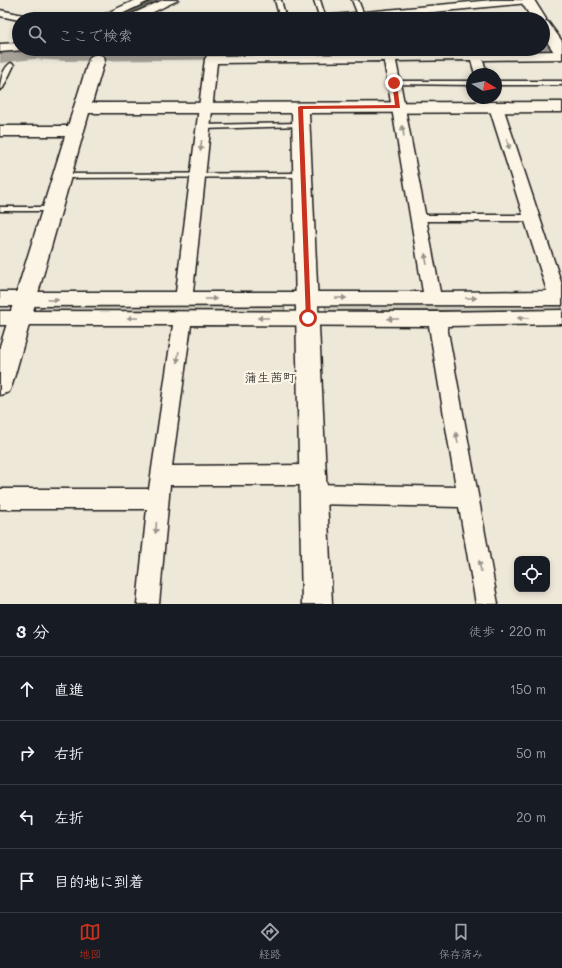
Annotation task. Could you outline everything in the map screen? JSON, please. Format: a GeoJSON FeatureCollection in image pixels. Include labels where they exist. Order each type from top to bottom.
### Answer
{"type":"FeatureCollection","features":[{"type":"Feature","properties":{"kind":"street"},"geometry":{"type":"LineString","coordinates":[[118,12],[146,0]]}},
{"type":"Feature","properties":{"kind":"street"},"geometry":{"type":"LineString","coordinates":[[145,12],[172,0]]}},
{"type":"Feature","properties":{"kind":"street"},"geometry":{"type":"LineString","coordinates":[[402,0],[408,11]]}},
{"type":"Feature","properties":{"kind":"street"},"geometry":{"type":"LineString","coordinates":[[396,12],[528,0],[535,12]]}},
{"type":"Feature","properties":{"kind":"street"},"geometry":{"type":"LineString","coordinates":[[0,13],[12,16]]}},
{"type":"Feature","properties":{"kind":"street"},"geometry":{"type":"LineString","coordinates":[[550,35],[560,49]]}},
{"type":"Feature","properties":{"kind":"street"},"geometry":{"type":"LineString","coordinates":[[0,48],[12,47]]}},
{"type":"Feature","properties":{"kind":"street"},"geometry":{"type":"LineString","coordinates":[[550,50],[560,49]]}},
{"type":"Feature","properties":{"kind":"street"},"geometry":{"type":"LineString","coordinates":[[184,299],[211,59],[476,56],[479,68]]}},
{"type":"Feature","properties":{"kind":"street"},"geometry":{"type":"LineString","coordinates":[[389,57],[419,218],[432,298]]}},
{"type":"Feature","properties":{"kind":"street"},"geometry":{"type":"LineString","coordinates":[[0,385],[97,59]]}},
{"type":"Feature","properties":{"kind":"street"},"geometry":{"type":"LineString","coordinates":[[82,108],[206,107],[301,116],[398,107],[492,104],[562,107]]}},
{"type":"Feature","properties":{"kind":"street"},"geometry":{"type":"LineString","coordinates":[[0,299],[23,309],[183,318],[432,298],[560,298],[492,104]]}},
{"type":"Feature","properties":{"kind":"street"},"geometry":{"type":"LineString","coordinates":[[301,116],[316,604]]}},
{"type":"Feature","properties":{"kind":"street"},"geometry":{"type":"LineString","coordinates":[[1,133],[75,131]]}},
{"type":"Feature","properties":{"kind":"street"},"geometry":{"type":"LineString","coordinates":[[0,318],[23,309],[184,299],[437,319],[562,317]]}},
{"type":"Feature","properties":{"kind":"street"},"geometry":{"type":"LineString","coordinates":[[148,604],[158,499],[183,318]]}},
{"type":"Feature","properties":{"kind":"street"},"geometry":{"type":"LineString","coordinates":[[437,319],[487,604]]}},
{"type":"Feature","properties":{"kind":"street"},"geometry":{"type":"LineString","coordinates":[[161,476],[312,485],[468,497]]}},
{"type":"Feature","properties":{"kind":"street"},"geometry":{"type":"LineString","coordinates":[[0,499],[158,499]]}},
{"type":"Feature","properties":{"kind":"lane"},"geometry":{"type":"LineString","coordinates":[[278,0],[281,12]]}},
{"type":"Feature","properties":{"kind":"lane"},"geometry":{"type":"LineString","coordinates":[[317,0],[321,12]]}},
{"type":"Feature","properties":{"kind":"lane"},"geometry":{"type":"LineString","coordinates":[[355,0],[360,12]]}},
{"type":"Feature","properties":{"kind":"lane"},"geometry":{"type":"LineString","coordinates":[[0,88],[11,65]]}},
{"type":"Feature","properties":{"kind":"lane"},"geometry":{"type":"LineString","coordinates":[[394,83],[466,83]]}},
{"type":"Feature","properties":{"kind":"lane"},"geometry":{"type":"LineString","coordinates":[[502,83],[562,83]]}},
{"type":"Feature","properties":{"kind":"lane"},"geometry":{"type":"LineString","coordinates":[[203,127],[301,116]]}},
{"type":"Feature","properties":{"kind":"lane"},"geometry":{"type":"LineString","coordinates":[[62,176],[303,175]]}},
{"type":"Feature","properties":{"kind":"lane"},"geometry":{"type":"LineString","coordinates":[[0,209],[52,209]]}},
{"type":"Feature","properties":{"kind":"lane"},"geometry":{"type":"LineString","coordinates":[[419,218],[531,218]]}},
{"type":"Feature","properties":{"kind":"shaded area"},"geometry":{"type":"Polygon","coordinates":[[[562,303],[562,310],[326,311],[325,304],[562,303]]]}},
{"type":"Feature","properties":{"kind":"shaded area"},"geometry":{"type":"Polygon","coordinates":[[[285,304],[284,313],[39,311],[41,305],[285,304]]]}},
{"type":"Feature","properties":{"kind":"waterway"},"geometry":{"type":"LineString","coordinates":[[130,12],[157,0]]}},
{"type":"Feature","properties":{"kind":"waterway"},"geometry":{"type":"LineString","coordinates":[[0,57],[12,56]]}},
{"type":"Feature","properties":{"kind":"district","name":"蒲生茜町"},"geometry":{"type":"Point","coordinates":[270,376]}},
{"type":"Feature","properties":{"kind":"route"},"geometry":{"type":"LineString","coordinates":[[308,318],[300,107],[398,107],[394,83]]}}]}
